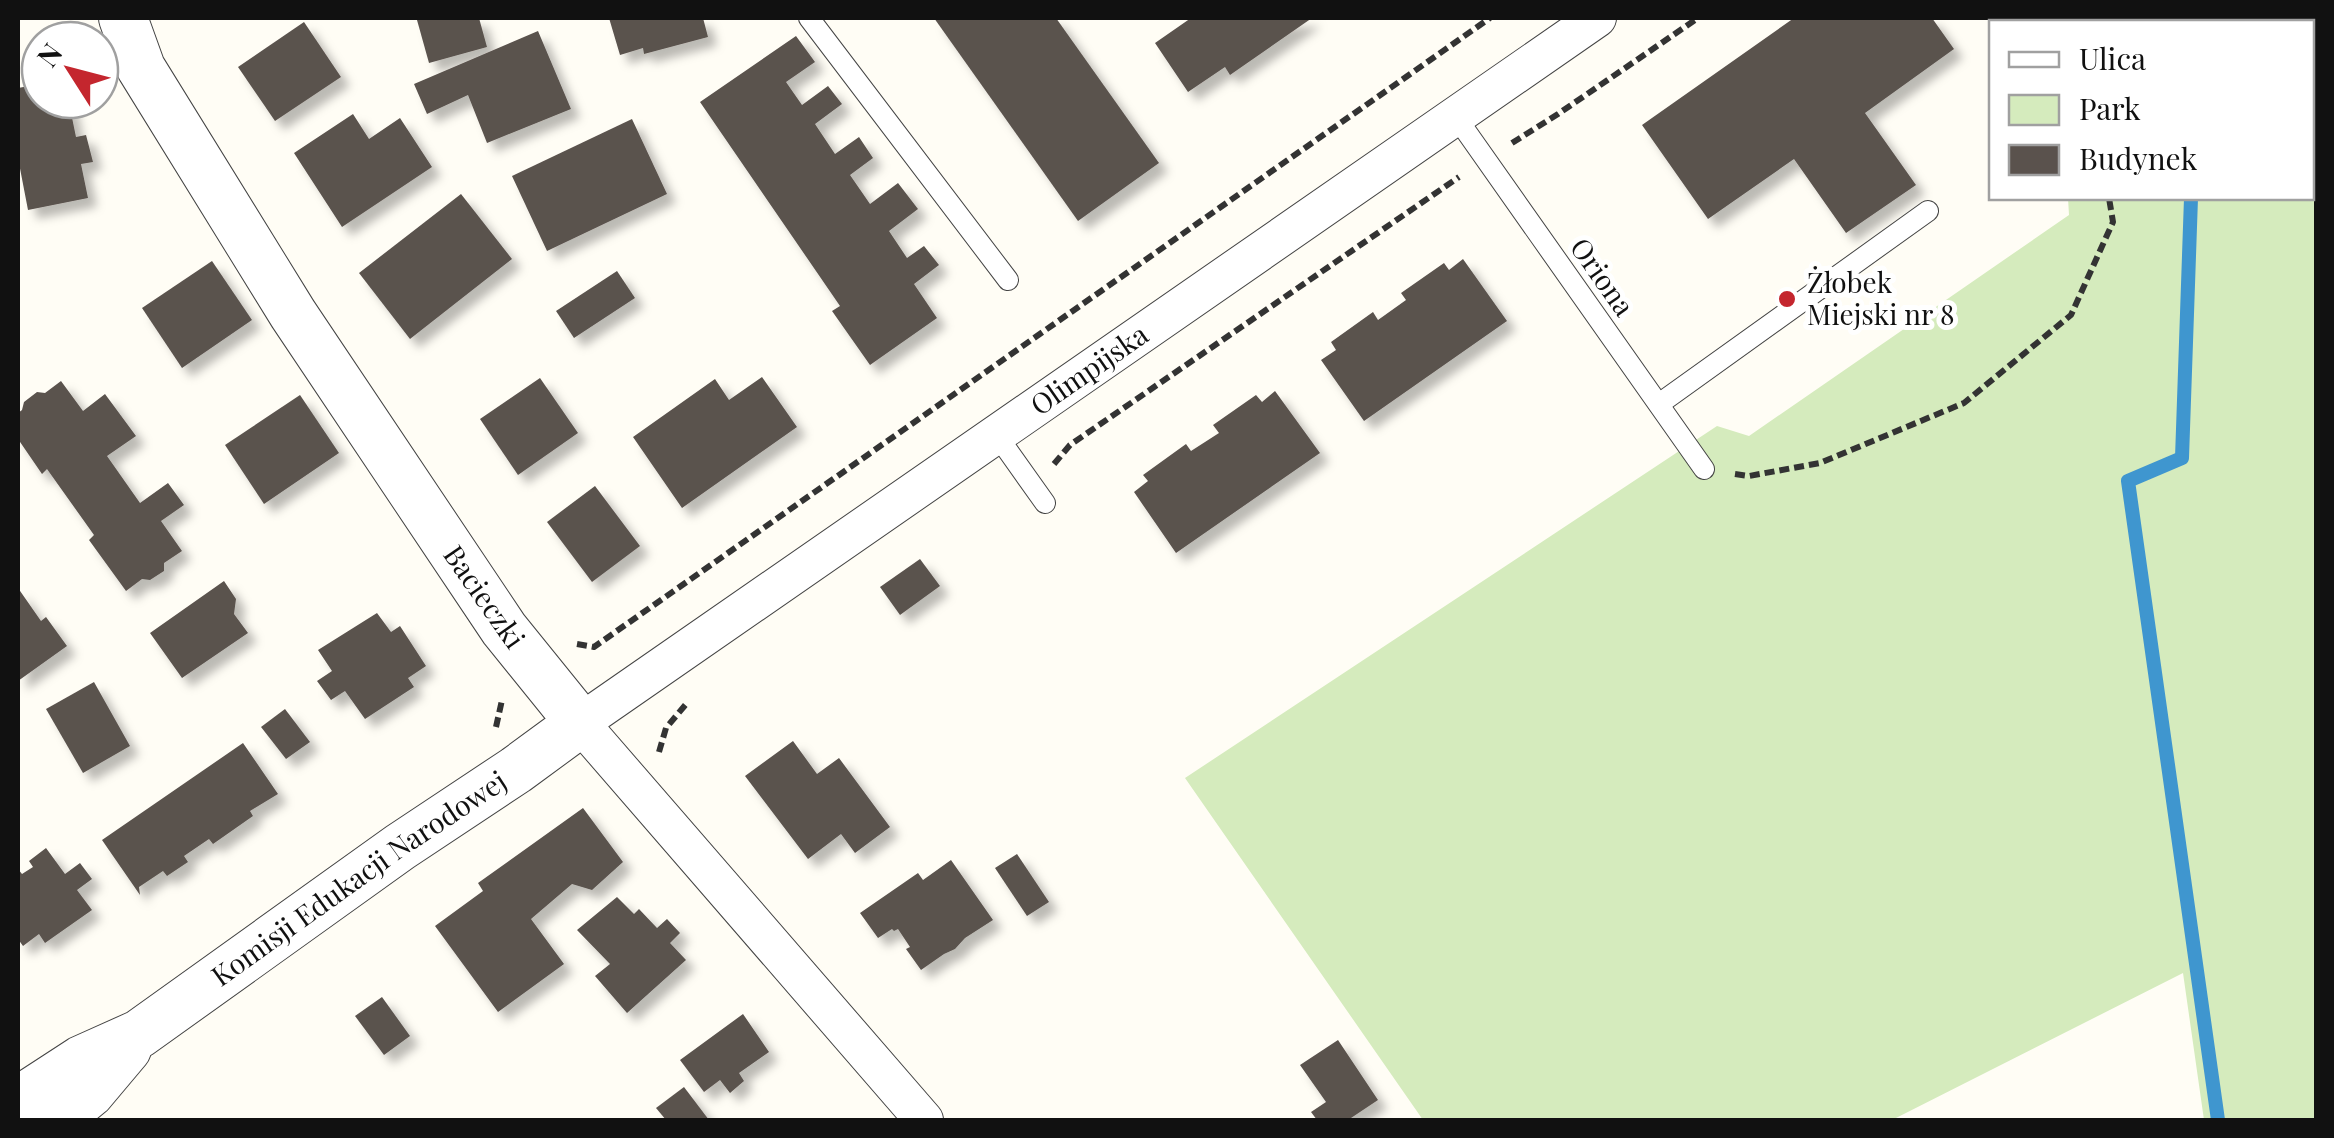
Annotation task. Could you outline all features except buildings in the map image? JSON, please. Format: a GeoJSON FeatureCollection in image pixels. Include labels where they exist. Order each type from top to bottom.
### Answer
{"type":"FeatureCollection","features":[{"type":"Feature","properties":{"kind":"street","name":"Bacieczki"},"geometry":{"type":"LineString","coordinates":[[123,18],[141,68],[293,314],[504,629],[580,723],[924,1120]]}},
{"type":"Feature","properties":{"kind":"street","name":"Olimpijska"},"geometry":{"type":"LineString","coordinates":[[580,723],[1597,18]]}},
{"type":"Feature","properties":{"kind":"street","name":"Komisji Edukacji Narodowej"},"geometry":{"type":"LineString","coordinates":[[18,1101],[81,1060],[138,1034],[580,723]]}},
{"type":"Feature","properties":{"kind":"street","name":"Komisji Edukacji Narodowej"},"geometry":{"type":"LineString","coordinates":[[57,1120],[90,1092],[138,1034]]}},
{"type":"Feature","properties":{"kind":"lane"},"geometry":{"type":"LineString","coordinates":[[809,18],[1008,280]]}},
{"type":"Feature","properties":{"kind":"lane","name":"Oriona"},"geometry":{"type":"LineString","coordinates":[[1456,117],[1704,469]]}},
{"type":"Feature","properties":{"kind":"lane"},"geometry":{"type":"LineString","coordinates":[[1659,404],[1928,211]]}},
{"type":"Feature","properties":{"kind":"lane"},"geometry":{"type":"LineString","coordinates":[[996,434],[1046,504]]}},
{"type":"Feature","properties":{"kind":"path"},"geometry":{"type":"LineString","coordinates":[[576,644],[594,648],[1490,18]]}},
{"type":"Feature","properties":{"kind":"path"},"geometry":{"type":"LineString","coordinates":[[1486,159],[1698,18]]}},
{"type":"Feature","properties":{"kind":"path"},"geometry":{"type":"LineString","coordinates":[[1704,469],[1749,476],[1820,463],[1964,403],[2071,315],[2113,222],[2109,200]]}},
{"type":"Feature","properties":{"kind":"green space"},"geometry":{"type":"Polygon","coordinates":[[[2316,18],[2316,1120],[2204,1120],[2183,973],[1892,1120],[1423,1120],[1185,778],[1717,426],[1749,436],[2069,215],[2068,200],[2314,200],[2314,20],[2050,20],[2316,18]]]}},
{"type":"Feature","properties":{"kind":"waterway"},"geometry":{"type":"LineString","coordinates":[[2191,200],[2182,458],[2128,481],[2218,1120]]}},
{"type":"Feature","properties":{"kind":"place","name":"Żłobek Miejski nr 8"},"geometry":{"type":"Point","coordinates":[1787,299]}}]}
